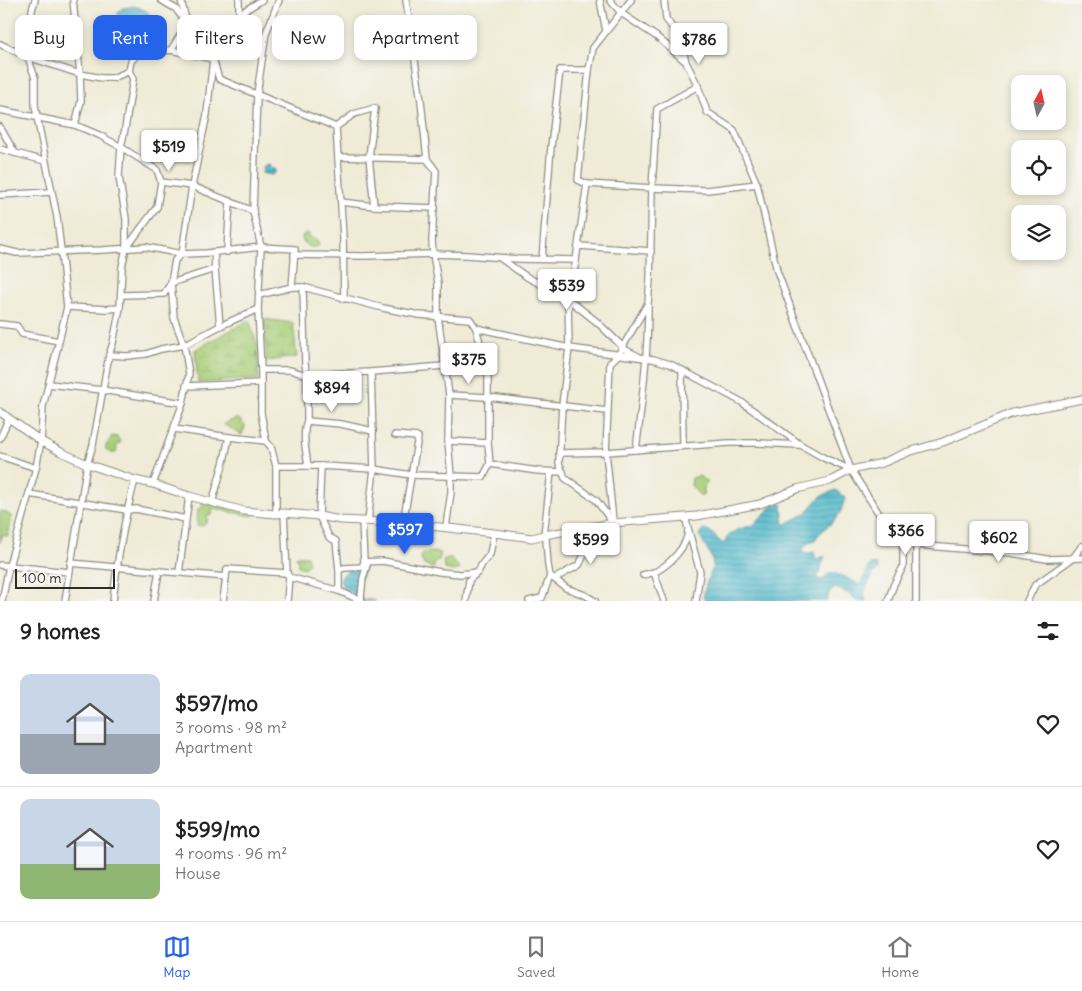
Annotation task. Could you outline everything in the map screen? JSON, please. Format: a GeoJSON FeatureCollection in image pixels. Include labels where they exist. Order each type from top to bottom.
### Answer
{"type":"FeatureCollection","features":[{"type":"Feature","properties":{"kind":"street"},"geometry":{"type":"LineString","coordinates":[[32,15],[34,0]]}},
{"type":"Feature","properties":{"kind":"street"},"geometry":{"type":"LineString","coordinates":[[73,0],[81,101],[75,125]]}},
{"type":"Feature","properties":{"kind":"street"},"geometry":{"type":"LineString","coordinates":[[161,0],[176,9],[180,15]]}},
{"type":"Feature","properties":{"kind":"street"},"geometry":{"type":"LineString","coordinates":[[180,0],[184,15]]}},
{"type":"Feature","properties":{"kind":"street"},"geometry":{"type":"LineString","coordinates":[[239,0],[239,14]]}},
{"type":"Feature","properties":{"kind":"street"},"geometry":{"type":"LineString","coordinates":[[239,14],[262,0]]}},
{"type":"Feature","properties":{"kind":"street"},"geometry":{"type":"LineString","coordinates":[[280,0],[266,33],[257,94],[253,211],[261,247],[258,310],[262,413],[266,441],[271,448],[276,466],[288,575],[287,601]]}},
{"type":"Feature","properties":{"kind":"street"},"geometry":{"type":"LineString","coordinates":[[406,0],[428,160],[436,171],[432,241],[438,283],[438,317],[449,395],[448,441],[451,492],[446,527]]}},
{"type":"Feature","properties":{"kind":"street"},"geometry":{"type":"LineString","coordinates":[[600,0],[606,31]]}},
{"type":"Feature","properties":{"kind":"street"},"geometry":{"type":"LineString","coordinates":[[610,0],[621,13],[657,37],[686,62]]}},
{"type":"Feature","properties":{"kind":"street"},"geometry":{"type":"LineString","coordinates":[[631,0],[593,48],[578,180],[587,184],[707,190],[757,184]]}},
{"type":"Feature","properties":{"kind":"street"},"geometry":{"type":"LineString","coordinates":[[664,0],[666,19],[680,38],[686,62],[698,86],[707,112],[734,130],[757,184],[777,271],[852,470],[881,517],[903,544],[903,567],[888,601]]}},
{"type":"Feature","properties":{"kind":"street"},"geometry":{"type":"LineString","coordinates":[[172,50],[177,41]]}},
{"type":"Feature","properties":{"kind":"street"},"geometry":{"type":"LineString","coordinates":[[0,44],[15,51]]}},
{"type":"Feature","properties":{"kind":"street"},"geometry":{"type":"LineString","coordinates":[[64,601],[86,464],[93,445],[102,390],[122,295],[122,267],[126,248],[126,219],[119,177],[121,147],[133,79],[129,71],[131,62],[139,53],[177,51]]}},
{"type":"Feature","properties":{"kind":"street"},"geometry":{"type":"LineString","coordinates":[[2,601],[9,566],[36,468],[41,441],[43,406],[66,306],[62,251],[57,217],[45,162],[35,105],[34,78],[29,60]]}},
{"type":"Feature","properties":{"kind":"street"},"geometry":{"type":"LineString","coordinates":[[37,60],[80,74],[102,78],[113,78],[129,71]]}},
{"type":"Feature","properties":{"kind":"street"},"geometry":{"type":"LineString","coordinates":[[213,60],[219,79],[336,127]]}},
{"type":"Feature","properties":{"kind":"street"},"geometry":{"type":"LineString","coordinates":[[153,484],[183,403],[189,374],[184,345],[174,318],[171,283],[175,260],[182,254],[192,186],[207,114],[213,60]]}},
{"type":"Feature","properties":{"kind":"street"},"geometry":{"type":"LineString","coordinates":[[542,259],[551,147],[560,70],[589,70]]}},
{"type":"Feature","properties":{"kind":"street"},"geometry":{"type":"LineString","coordinates":[[636,450],[644,358],[648,336],[652,188],[657,109],[698,86]]}},
{"type":"Feature","properties":{"kind":"street"},"geometry":{"type":"LineString","coordinates":[[336,127],[354,114],[375,108],[369,157],[374,206]]}},
{"type":"Feature","properties":{"kind":"street"},"geometry":{"type":"LineString","coordinates":[[0,110],[75,125],[121,147],[157,170],[162,182],[157,207],[126,248]]}},
{"type":"Feature","properties":{"kind":"street"},"geometry":{"type":"LineString","coordinates":[[0,127],[16,153]]}},
{"type":"Feature","properties":{"kind":"street"},"geometry":{"type":"LineString","coordinates":[[336,127],[344,255],[344,299]]}},
{"type":"Feature","properties":{"kind":"street"},"geometry":{"type":"LineString","coordinates":[[0,149],[45,162]]}},
{"type":"Feature","properties":{"kind":"street"},"geometry":{"type":"LineString","coordinates":[[338,157],[428,160]]}},
{"type":"Feature","properties":{"kind":"street"},"geometry":{"type":"LineString","coordinates":[[162,182],[192,186],[253,211]]}},
{"type":"Feature","properties":{"kind":"street"},"geometry":{"type":"LineString","coordinates":[[587,184],[576,260],[568,299],[569,348],[562,405],[559,463],[565,478],[596,500],[613,523]]}},
{"type":"Feature","properties":{"kind":"street"},"geometry":{"type":"LineString","coordinates":[[0,195],[51,192]]}},
{"type":"Feature","properties":{"kind":"street"},"geometry":{"type":"LineString","coordinates":[[227,252],[230,201]]}},
{"type":"Feature","properties":{"kind":"street"},"geometry":{"type":"LineString","coordinates":[[341,202],[374,206],[434,208]]}},
{"type":"Feature","properties":{"kind":"street"},"geometry":{"type":"LineString","coordinates":[[578,246],[651,251]]}},
{"type":"Feature","properties":{"kind":"street"},"geometry":{"type":"LineString","coordinates":[[0,249],[17,253],[146,247],[182,254],[227,252],[261,247],[295,249],[292,287]]}},
{"type":"Feature","properties":{"kind":"street"},"geometry":{"type":"LineString","coordinates":[[214,252],[220,326]]}},
{"type":"Feature","properties":{"kind":"street"},"geometry":{"type":"LineString","coordinates":[[294,255],[364,256],[433,254],[576,260]]}},
{"type":"Feature","properties":{"kind":"street"},"geometry":{"type":"LineString","coordinates":[[498,256],[527,277],[568,299],[597,322],[626,350],[644,358]]}},
{"type":"Feature","properties":{"kind":"street"},"geometry":{"type":"LineString","coordinates":[[122,295],[164,294],[171,283],[215,270]]}},
{"type":"Feature","properties":{"kind":"street"},"geometry":{"type":"LineString","coordinates":[[259,295],[292,287],[303,287],[344,299],[403,312],[470,320],[476,328],[488,373],[488,443],[490,464],[483,477],[412,474],[374,468],[276,466]]}},
{"type":"Feature","properties":{"kind":"street"},"geometry":{"type":"LineString","coordinates":[[303,287],[307,420],[305,439],[308,466]]}},
{"type":"Feature","properties":{"kind":"street"},"geometry":{"type":"LineString","coordinates":[[613,523],[606,452],[610,363],[618,355],[648,303]]}},
{"type":"Feature","properties":{"kind":"street"},"geometry":{"type":"LineString","coordinates":[[66,306],[106,309],[120,308]]}},
{"type":"Feature","properties":{"kind":"street"},"geometry":{"type":"LineString","coordinates":[[109,356],[127,356],[184,345],[220,326],[258,310]]}},
{"type":"Feature","properties":{"kind":"street"},"geometry":{"type":"LineString","coordinates":[[0,324],[17,326],[22,334],[59,341]]}},
{"type":"Feature","properties":{"kind":"street"},"geometry":{"type":"LineString","coordinates":[[476,328],[569,348],[644,358],[670,364],[740,400],[801,445],[824,458],[852,470]]}},
{"type":"Feature","properties":{"kind":"street"},"geometry":{"type":"LineString","coordinates":[[261,370],[290,370],[306,375],[444,366]]}},
{"type":"Feature","properties":{"kind":"street"},"geometry":{"type":"LineString","coordinates":[[682,370],[683,446]]}},
{"type":"Feature","properties":{"kind":"street"},"geometry":{"type":"LineString","coordinates":[[339,570],[362,567],[364,562],[365,521],[374,468],[371,372]]}},
{"type":"Feature","properties":{"kind":"street"},"geometry":{"type":"LineString","coordinates":[[186,386],[261,383]]}},
{"type":"Feature","properties":{"kind":"street"},"geometry":{"type":"LineString","coordinates":[[49,384],[183,403]]}},
{"type":"Feature","properties":{"kind":"street"},"geometry":{"type":"LineString","coordinates":[[449,395],[488,397],[607,411]]}},
{"type":"Feature","properties":{"kind":"street"},"geometry":{"type":"LineString","coordinates":[[0,412],[41,441],[86,464],[244,511],[319,516],[341,520],[404,523],[532,538],[613,523],[697,516],[760,504],[797,489],[830,481],[852,470],[882,463],[908,452],[943,442],[1014,413],[1082,399]]}},
{"type":"Feature","properties":{"kind":"street"},"geometry":{"type":"LineString","coordinates":[[0,438],[9,418]]}},
{"type":"Feature","properties":{"kind":"street"},"geometry":{"type":"LineString","coordinates":[[307,420],[341,424],[373,431]]}},
{"type":"Feature","properties":{"kind":"street"},"geometry":{"type":"LineString","coordinates":[[174,429],[229,438],[266,441]]}},
{"type":"Feature","properties":{"kind":"street"},"geometry":{"type":"LineString","coordinates":[[395,435],[418,437],[404,523]]}},
{"type":"Feature","properties":{"kind":"street"},"geometry":{"type":"LineString","coordinates":[[212,503],[229,438]]}},
{"type":"Feature","properties":{"kind":"street"},"geometry":{"type":"LineString","coordinates":[[448,441],[488,443]]}},
{"type":"Feature","properties":{"kind":"street"},"geometry":{"type":"LineString","coordinates":[[559,452],[606,452],[758,443],[801,445]]}},
{"type":"Feature","properties":{"kind":"street"},"geometry":{"type":"LineString","coordinates":[[0,456],[36,468]]}},
{"type":"Feature","properties":{"kind":"street"},"geometry":{"type":"LineString","coordinates":[[490,464],[538,471],[563,472]]}},
{"type":"Feature","properties":{"kind":"street"},"geometry":{"type":"LineString","coordinates":[[321,466],[319,516],[329,537],[336,541],[339,591]]}},
{"type":"Feature","properties":{"kind":"street"},"geometry":{"type":"LineString","coordinates":[[529,601],[542,598],[552,578],[544,535],[551,472]]}},
{"type":"Feature","properties":{"kind":"street"},"geometry":{"type":"LineString","coordinates":[[113,601],[116,568],[135,480]]}},
{"type":"Feature","properties":{"kind":"street"},"geometry":{"type":"LineString","coordinates":[[29,494],[127,510],[136,509],[186,519]]}},
{"type":"Feature","properties":{"kind":"street"},"geometry":{"type":"LineString","coordinates":[[179,573],[189,496]]}},
{"type":"Feature","properties":{"kind":"street"},"geometry":{"type":"LineString","coordinates":[[685,517],[700,572],[696,601]]}},
{"type":"Feature","properties":{"kind":"street"},"geometry":{"type":"LineString","coordinates":[[881,517],[916,546],[1011,553],[1047,559],[1082,558]]}},
{"type":"Feature","properties":{"kind":"street"},"geometry":{"type":"LineString","coordinates":[[643,575],[654,572],[682,550],[688,534],[688,528]]}},
{"type":"Feature","properties":{"kind":"street"},"geometry":{"type":"LineString","coordinates":[[552,578],[579,565],[585,553],[578,546],[575,530]]}},
{"type":"Feature","properties":{"kind":"street"},"geometry":{"type":"LineString","coordinates":[[466,601],[469,580],[478,572],[490,554],[494,533]]}},
{"type":"Feature","properties":{"kind":"street"},"geometry":{"type":"LineString","coordinates":[[916,546],[916,601]]}},
{"type":"Feature","properties":{"kind":"street"},"geometry":{"type":"LineString","coordinates":[[1027,601],[1035,584],[1073,558],[1082,546]]}},
{"type":"Feature","properties":{"kind":"street"},"geometry":{"type":"LineString","coordinates":[[364,562],[383,561],[454,574],[478,572]]}},
{"type":"Feature","properties":{"kind":"street"},"geometry":{"type":"LineString","coordinates":[[362,601],[362,585],[368,565],[364,562]]}},
{"type":"Feature","properties":{"kind":"street"},"geometry":{"type":"LineString","coordinates":[[70,563],[226,577]]}},
{"type":"Feature","properties":{"kind":"street"},"geometry":{"type":"LineString","coordinates":[[0,565],[69,572]]}},
{"type":"Feature","properties":{"kind":"street"},"geometry":{"type":"LineString","coordinates":[[223,601],[227,569],[288,575],[339,591],[347,598],[356,598],[362,601]]}},
{"type":"Feature","properties":{"kind":"street"},"geometry":{"type":"LineString","coordinates":[[154,601],[159,572]]}},
{"type":"Feature","properties":{"kind":"street"},"geometry":{"type":"LineString","coordinates":[[654,572],[664,601]]}},
{"type":"Feature","properties":{"kind":"street"},"geometry":{"type":"LineString","coordinates":[[552,578],[566,588],[595,601]]}},
{"type":"Feature","properties":{"kind":"green space"},"geometry":{"type":"Polygon","coordinates":[[[307,233],[309,234],[308,236],[318,241],[319,246],[310,247],[305,244],[302,236],[307,233]]]}},
{"type":"Feature","properties":{"kind":"green space"},"geometry":{"type":"Polygon","coordinates":[[[264,319],[293,323],[297,357],[267,361],[264,319]]]}},
{"type":"Feature","properties":{"kind":"green space"},"geometry":{"type":"Polygon","coordinates":[[[249,320],[257,344],[259,379],[198,383],[195,350],[249,320]]]}},
{"type":"Feature","properties":{"kind":"green space"},"geometry":{"type":"Polygon","coordinates":[[[238,418],[245,426],[242,435],[223,424],[238,418]]]}},
{"type":"Feature","properties":{"kind":"green space"},"geometry":{"type":"Polygon","coordinates":[[[112,436],[117,437],[121,442],[117,446],[116,453],[106,450],[106,446],[112,436]]]}},
{"type":"Feature","properties":{"kind":"green space"},"geometry":{"type":"Polygon","coordinates":[[[699,476],[708,483],[704,487],[701,497],[691,485],[692,478],[699,476]]]}},
{"type":"Feature","properties":{"kind":"green space"},"geometry":{"type":"Polygon","coordinates":[[[202,502],[258,511],[252,516],[213,509],[211,515],[207,516],[207,522],[203,526],[197,525],[198,509],[204,507],[202,502]]]}},
{"type":"Feature","properties":{"kind":"green space"},"geometry":{"type":"Polygon","coordinates":[[[0,511],[12,517],[8,536],[2,535],[0,543],[0,511]]]}},
{"type":"Feature","properties":{"kind":"green space"},"geometry":{"type":"Polygon","coordinates":[[[422,553],[441,553],[439,560],[434,563],[434,568],[424,565],[421,559],[422,553]]]}},
{"type":"Feature","properties":{"kind":"green space"},"geometry":{"type":"Polygon","coordinates":[[[296,556],[307,556],[309,563],[304,568],[298,566],[296,556]]]}},
{"type":"Feature","properties":{"kind":"green space"},"geometry":{"type":"Polygon","coordinates":[[[450,558],[461,569],[454,571],[445,569],[443,561],[450,558]]]}},
{"type":"Feature","properties":{"kind":"water"},"geometry":{"type":"Polygon","coordinates":[[[138,7],[148,12],[149,15],[119,15],[117,13],[123,8],[138,7]]]}},
{"type":"Feature","properties":{"kind":"water"},"geometry":{"type":"Polygon","coordinates":[[[269,164],[275,168],[276,171],[273,175],[262,173],[263,167],[269,164]]]}},
{"type":"Feature","properties":{"kind":"water"},"geometry":{"type":"Polygon","coordinates":[[[836,490],[845,498],[841,511],[835,520],[815,540],[805,545],[802,554],[814,552],[816,559],[825,556],[817,579],[823,580],[830,572],[860,585],[870,565],[876,564],[878,570],[873,574],[864,593],[866,601],[858,601],[848,593],[835,588],[829,593],[827,601],[706,601],[703,597],[713,567],[712,559],[699,535],[702,530],[710,531],[722,543],[726,543],[726,538],[736,530],[753,525],[774,504],[782,504],[784,525],[806,513],[821,496],[836,490]]]}},
{"type":"Feature","properties":{"kind":"water"},"geometry":{"type":"Polygon","coordinates":[[[366,565],[359,580],[360,597],[361,599],[376,601],[358,601],[350,591],[343,588],[340,580],[348,570],[366,565]]]}}]}
